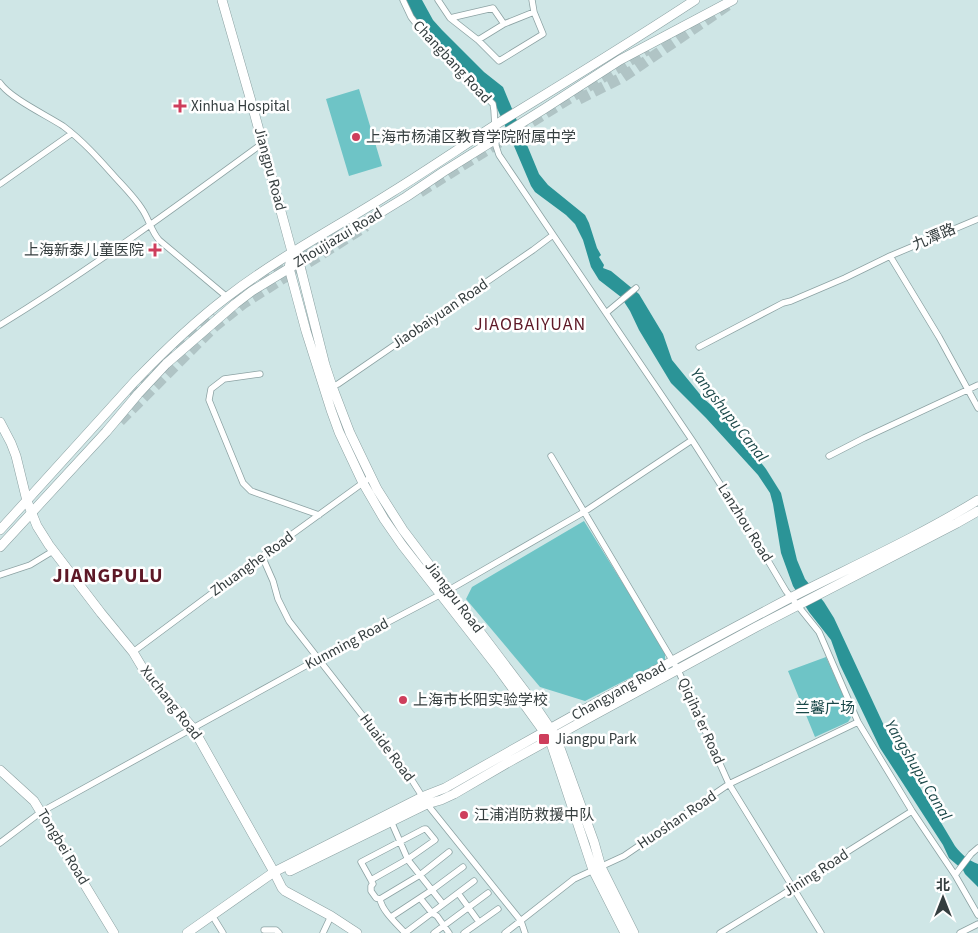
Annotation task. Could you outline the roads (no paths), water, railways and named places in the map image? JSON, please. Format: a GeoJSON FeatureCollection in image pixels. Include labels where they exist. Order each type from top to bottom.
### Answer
{"type":"FeatureCollection","features":[{"type":"Feature","properties":{"kind":"main road","name":"Jiangpu Road"},"geometry":{"type":"LineString","coordinates":[[222,0],[292,252],[298,262],[321,348],[328,388],[339,432],[363,483],[398,539],[444,592]]}},
{"type":"Feature","properties":{"kind":"main road","name":"Zhoujiazui Road"},"geometry":{"type":"LineString","coordinates":[[0,530],[157,358],[227,297],[292,252],[363,210],[695,0]]}},
{"type":"Feature","properties":{"kind":"main road","name":"Zhoujiazui Road"},"geometry":{"type":"LineString","coordinates":[[0,547],[166,364],[252,291],[399,201],[620,60],[730,1]]}},
{"type":"Feature","properties":{"kind":"main road","name":"Jiangpu Road"},"geometry":{"type":"LineString","coordinates":[[292,252],[289,268],[304,321],[328,388],[371,477],[392,513],[444,592],[498,668],[550,734],[597,869],[625,933]]}},
{"type":"Feature","properties":{"kind":"main road","name":"Xuchang Road"},"geometry":{"type":"LineString","coordinates":[[0,422],[16,456],[27,501],[36,526],[53,551],[133,652],[148,677],[193,728],[282,888],[357,933]]}},
{"type":"Feature","properties":{"kind":"main road","name":"Changyang Road"},"geometry":{"type":"LineString","coordinates":[[196,933],[276,875],[391,821],[445,788],[550,734],[673,661],[794,602],[978,500]]}},
{"type":"Feature","properties":{"kind":"main road","name":"Changyang Road"},"geometry":{"type":"LineString","coordinates":[[826,585],[957,523],[978,510]]}},
{"type":"Feature","properties":{"kind":"main road","name":"Changyang Road"},"geometry":{"type":"LineString","coordinates":[[550,734],[594,715],[678,670],[794,602]]}},
{"type":"Feature","properties":{"kind":"main road","name":"Tongbei Road"},"geometry":{"type":"LineString","coordinates":[[0,770],[34,801],[114,933]]}},
{"type":"Feature","properties":{"kind":"main road","name":"Changyang Road"},"geometry":{"type":"LineString","coordinates":[[186,933],[276,875],[425,800]]}},
{"type":"Feature","properties":{"kind":"main road","name":"Jiangpu Road"},"geometry":{"type":"LineString","coordinates":[[597,869],[634,933]]}},
{"type":"Feature","properties":{"kind":"street","name":"Changbang Road"},"geometry":{"type":"LineString","coordinates":[[403,0],[411,17],[418,26],[492,104],[499,123],[496,140]]}},
{"type":"Feature","properties":{"kind":"street"},"geometry":{"type":"LineString","coordinates":[[438,0],[450,18],[478,40],[499,61],[543,34],[534,12],[532,0]]}},
{"type":"Feature","properties":{"kind":"street"},"geometry":{"type":"LineString","coordinates":[[450,18],[492,8],[504,24]]}},
{"type":"Feature","properties":{"kind":"street"},"geometry":{"type":"LineString","coordinates":[[478,40],[504,24],[534,12]]}},
{"type":"Feature","properties":{"kind":"street"},"geometry":{"type":"LineString","coordinates":[[0,82],[14,96],[64,127],[89,148],[134,198],[159,240],[227,297]]}},
{"type":"Feature","properties":{"kind":"street"},"geometry":{"type":"LineString","coordinates":[[0,184],[71,134]]}},
{"type":"Feature","properties":{"kind":"street","name":"Lanzhou Road"},"geometry":{"type":"LineString","coordinates":[[496,140],[499,155],[692,440],[794,602],[819,632],[858,722],[912,812],[955,875],[978,915]]}},
{"type":"Feature","properties":{"kind":"street"},"geometry":{"type":"LineString","coordinates":[[0,325],[51,293],[151,224],[263,143]]}},
{"type":"Feature","properties":{"kind":"street","name":"九潭路"},"geometry":{"type":"LineString","coordinates":[[700,347],[783,303],[845,278],[890,256],[978,218]]}},
{"type":"Feature","properties":{"kind":"street","name":"Jiaobaiyuan Road"},"geometry":{"type":"LineString","coordinates":[[328,388],[338,384],[553,235]]}},
{"type":"Feature","properties":{"kind":"street"},"geometry":{"type":"LineString","coordinates":[[890,256],[950,356],[978,408]]}},
{"type":"Feature","properties":{"kind":"street"},"geometry":{"type":"LineString","coordinates":[[606,313],[636,288]]}},
{"type":"Feature","properties":{"kind":"street"},"geometry":{"type":"LineString","coordinates":[[260,374],[224,380],[211,389],[209,400],[216,419],[243,483],[252,491],[319,515]]}},
{"type":"Feature","properties":{"kind":"street"},"geometry":{"type":"LineString","coordinates":[[830,456],[864,438],[978,385]]}},
{"type":"Feature","properties":{"kind":"street","name":"Kunming Road"},"geometry":{"type":"LineString","coordinates":[[0,844],[41,812],[318,659],[444,592],[584,512],[692,440]]}},
{"type":"Feature","properties":{"kind":"street","name":"Qiqiha'er Road"},"geometry":{"type":"LineString","coordinates":[[551,456],[678,670],[729,784],[821,933]]}},
{"type":"Feature","properties":{"kind":"street","name":"Zhuanghe Road"},"geometry":{"type":"LineString","coordinates":[[133,652],[371,477]]}},
{"type":"Feature","properties":{"kind":"street"},"geometry":{"type":"LineString","coordinates":[[0,575],[30,565],[53,551]]}},
{"type":"Feature","properties":{"kind":"street","name":"Huaide Road"},"geometry":{"type":"LineString","coordinates":[[262,556],[289,621],[408,774],[425,800],[521,922],[526,933]]}},
{"type":"Feature","properties":{"kind":"street","name":"Huoshan Road"},"geometry":{"type":"LineString","coordinates":[[505,933],[574,879],[624,856],[729,784],[858,722]]}},
{"type":"Feature","properties":{"kind":"street","name":"Jining Road"},"geometry":{"type":"LineString","coordinates":[[720,933],[912,812]]}},
{"type":"Feature","properties":{"kind":"street"},"geometry":{"type":"LineString","coordinates":[[391,821],[408,859],[443,904]]}},
{"type":"Feature","properties":{"kind":"street"},"geometry":{"type":"LineString","coordinates":[[371,880],[408,859],[435,840],[426,829],[361,862],[373,884],[371,890],[376,898],[380,899],[385,911],[408,932],[474,882]]}},
{"type":"Feature","properties":{"kind":"street"},"geometry":{"type":"LineString","coordinates":[[955,875],[978,848]]}},
{"type":"Feature","properties":{"kind":"street"},"geometry":{"type":"LineString","coordinates":[[380,899],[420,875],[449,852]]}},
{"type":"Feature","properties":{"kind":"street"},"geometry":{"type":"LineString","coordinates":[[391,917],[432,890],[463,866]]}},
{"type":"Feature","properties":{"kind":"street"},"geometry":{"type":"LineString","coordinates":[[458,893],[479,922]]}},
{"type":"Feature","properties":{"kind":"street"},"geometry":{"type":"LineString","coordinates":[[434,933],[488,893]]}},
{"type":"Feature","properties":{"kind":"street"},"geometry":{"type":"LineString","coordinates":[[420,898],[432,913],[437,916],[449,933]]}},
{"type":"Feature","properties":{"kind":"street"},"geometry":{"type":"LineString","coordinates":[[464,933],[498,909]]}},
{"type":"Feature","properties":{"kind":"street"},"geometry":{"type":"LineString","coordinates":[[323,933],[330,916]]}},
{"type":"Feature","properties":{"kind":"street"},"geometry":{"type":"LineString","coordinates":[[215,920],[223,933]]}},
{"type":"Feature","properties":{"kind":"street"},"geometry":{"type":"LineString","coordinates":[[960,933],[978,924]]}},
{"type":"Feature","properties":{"kind":"street"},"geometry":{"type":"LineString","coordinates":[[264,930],[276,930],[279,933]]}},
{"type":"Feature","properties":{"kind":"tunnel"},"geometry":{"type":"LineString","coordinates":[[579,99],[623,77],[728,5]]}},
{"type":"Feature","properties":{"kind":"tunnel"},"geometry":{"type":"LineString","coordinates":[[420,192],[648,49]]}},
{"type":"Feature","properties":{"kind":"tunnel"},"geometry":{"type":"LineString","coordinates":[[120,421],[214,327],[244,303],[366,226]]}},
{"type":"Feature","properties":{"kind":"tunnel"},"geometry":{"type":"LineString","coordinates":[[232,298],[340,228]]}},
{"type":"Feature","properties":{"kind":"tunnel"},"geometry":{"type":"LineString","coordinates":[[129,394],[213,313]]}},
{"type":"Feature","properties":{"kind":"place","name":"Xinhua Hospital"},"geometry":{"type":"Point","coordinates":[180,106]}},
{"type":"Feature","properties":{"kind":"place","name":"上海市杨浦区教育学院附属中学"},"geometry":{"type":"Point","coordinates":[356,137]}},
{"type":"Feature","properties":{"kind":"place","name":"上海新泰儿童医院"},"geometry":{"type":"Point","coordinates":[155,250]}},
{"type":"Feature","properties":{"kind":"place","name":"上海市长阳实验学校"},"geometry":{"type":"Point","coordinates":[403,700]}},
{"type":"Feature","properties":{"kind":"place","name":"Jiangpu Park"},"geometry":{"type":"Point","coordinates":[544,739]}},
{"type":"Feature","properties":{"kind":"place","name":"江浦消防救援中队"},"geometry":{"type":"Point","coordinates":[464,815]}},
{"type":"Feature","properties":{"kind":"district","name":"JIAOBAIYUAN"},"geometry":{"type":"Point","coordinates":[530,324]}},
{"type":"Feature","properties":{"kind":"district","name":"JIANGPULU"},"geometry":{"type":"Point","coordinates":[108,576]}},
{"type":"Feature","properties":{"kind":"water label","name":"Yangshupu Canal"},"geometry":{"type":"Point","coordinates":[729,415]}},
{"type":"Feature","properties":{"kind":"water label","name":"Yangshupu Canal"},"geometry":{"type":"Point","coordinates":[918,770]}},
{"type":"Feature","properties":{"kind":"park label","name":"兰馨广场"},"geometry":{"type":"Point","coordinates":[825,708]}}]}
